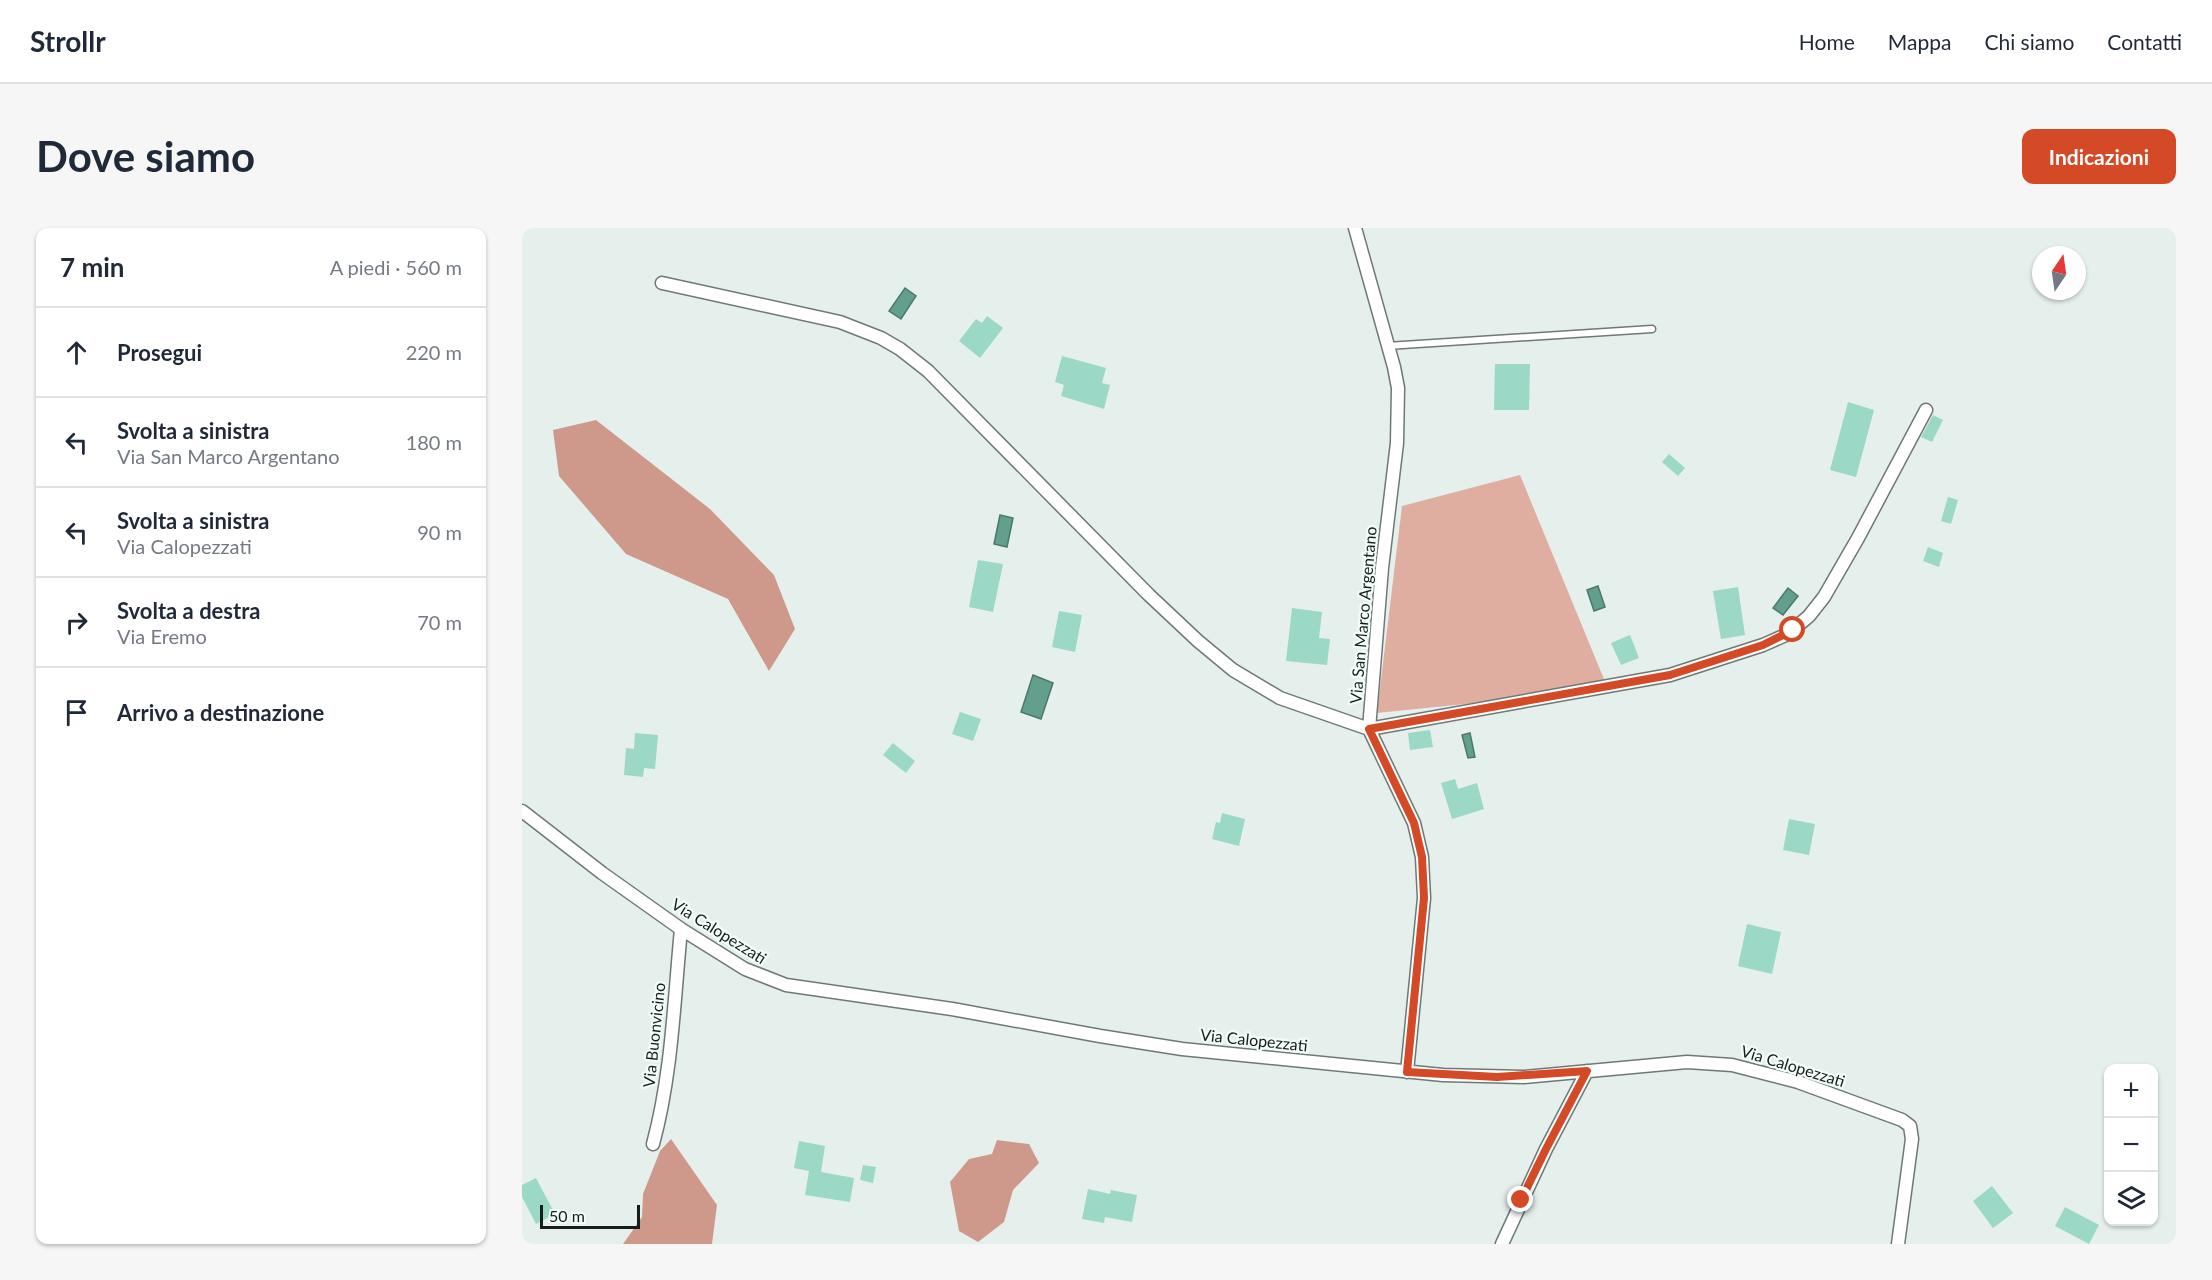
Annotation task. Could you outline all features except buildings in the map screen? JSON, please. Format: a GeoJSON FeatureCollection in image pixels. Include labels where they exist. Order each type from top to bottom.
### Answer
{"type":"FeatureCollection","features":[{"type":"Feature","properties":{"kind":"street","name":"Via San Marco Argentano"},"geometry":{"type":"LineString","coordinates":[[1355,228],[1395,367],[1398,388],[1397,443],[1382,568],[1369,729],[1414,823],[1422,857],[1424,898],[1407,1072]]}},
{"type":"Feature","properties":{"kind":"street"},"geometry":{"type":"LineString","coordinates":[[662,283],[834,321],[866,331],[892,344],[942,383],[1149,595],[1233,670],[1269,693],[1369,729],[1670,675],[1763,645],[1788,634],[1809,616],[1824,597],[1926,410]]}},
{"type":"Feature","properties":{"kind":"street","name":"Via Calopezzati"},"geometry":{"type":"LineString","coordinates":[[522,811],[602,873],[681,929],[745,969],[768,980],[796,988],[952,1009],[1089,1035],[1182,1049],[1407,1072],[1497,1077],[1687,1062],[1732,1065],[1798,1082],[1905,1122],[1911,1128],[1912,1139],[1898,1244]]}},
{"type":"Feature","properties":{"kind":"street","name":"Via Buonvicino"},"geometry":{"type":"LineString","coordinates":[[653,1144],[668,1078],[681,929]]}},
{"type":"Feature","properties":{"kind":"street"},"geometry":{"type":"LineString","coordinates":[[1502,1244],[1546,1149],[1587,1071]]}},
{"type":"Feature","properties":{"kind":"lane"},"geometry":{"type":"LineString","coordinates":[[1388,346],[1652,329]]}},
{"type":"Feature","properties":{"kind":"shaded area"},"geometry":{"type":"Polygon","coordinates":[[[905,288],[916,296],[901,319],[889,311],[905,288]]]}},
{"type":"Feature","properties":{"kind":"shaded area"},"geometry":{"type":"Polygon","coordinates":[[[596,420],[710,509],[774,575],[795,629],[769,671],[728,599],[626,554],[559,476],[553,430],[596,420]]]}},
{"type":"Feature","properties":{"kind":"shaded area"},"geometry":{"type":"Polygon","coordinates":[[[1520,475],[1606,684],[1465,704],[1377,713],[1402,506],[1520,475]]]}},
{"type":"Feature","properties":{"kind":"shaded area"},"geometry":{"type":"Polygon","coordinates":[[[1000,515],[1013,518],[1007,547],[994,544],[1000,515]]]}},
{"type":"Feature","properties":{"kind":"shaded area"},"geometry":{"type":"Polygon","coordinates":[[[1598,586],[1605,607],[1594,611],[1587,590],[1598,586]]]}},
{"type":"Feature","properties":{"kind":"shaded area"},"geometry":{"type":"Polygon","coordinates":[[[1788,588],[1798,596],[1783,615],[1773,608],[1788,588]]]}},
{"type":"Feature","properties":{"kind":"shaded area"},"geometry":{"type":"Polygon","coordinates":[[[1033,675],[1053,683],[1041,719],[1021,712],[1033,675]]]}},
{"type":"Feature","properties":{"kind":"shaded area"},"geometry":{"type":"Polygon","coordinates":[[[1470,733],[1475,757],[1468,758],[1462,735],[1470,733]]]}},
{"type":"Feature","properties":{"kind":"shaded area"},"geometry":{"type":"Polygon","coordinates":[[[671,1139],[717,1205],[712,1244],[623,1244],[642,1217],[643,1194],[660,1151],[671,1139]]]}},
{"type":"Feature","properties":{"kind":"shaded area"},"geometry":{"type":"Polygon","coordinates":[[[997,1140],[1029,1144],[1039,1163],[1013,1190],[1004,1222],[978,1242],[959,1231],[950,1182],[969,1159],[992,1154],[997,1140]]]}},
{"type":"Feature","properties":{"kind":"route"},"geometry":{"type":"LineString","coordinates":[[1521,1200],[1587,1071],[1497,1077],[1407,1072],[1424,898],[1422,857],[1414,823],[1369,729],[1670,675],[1763,645],[1793,630]]}}]}
